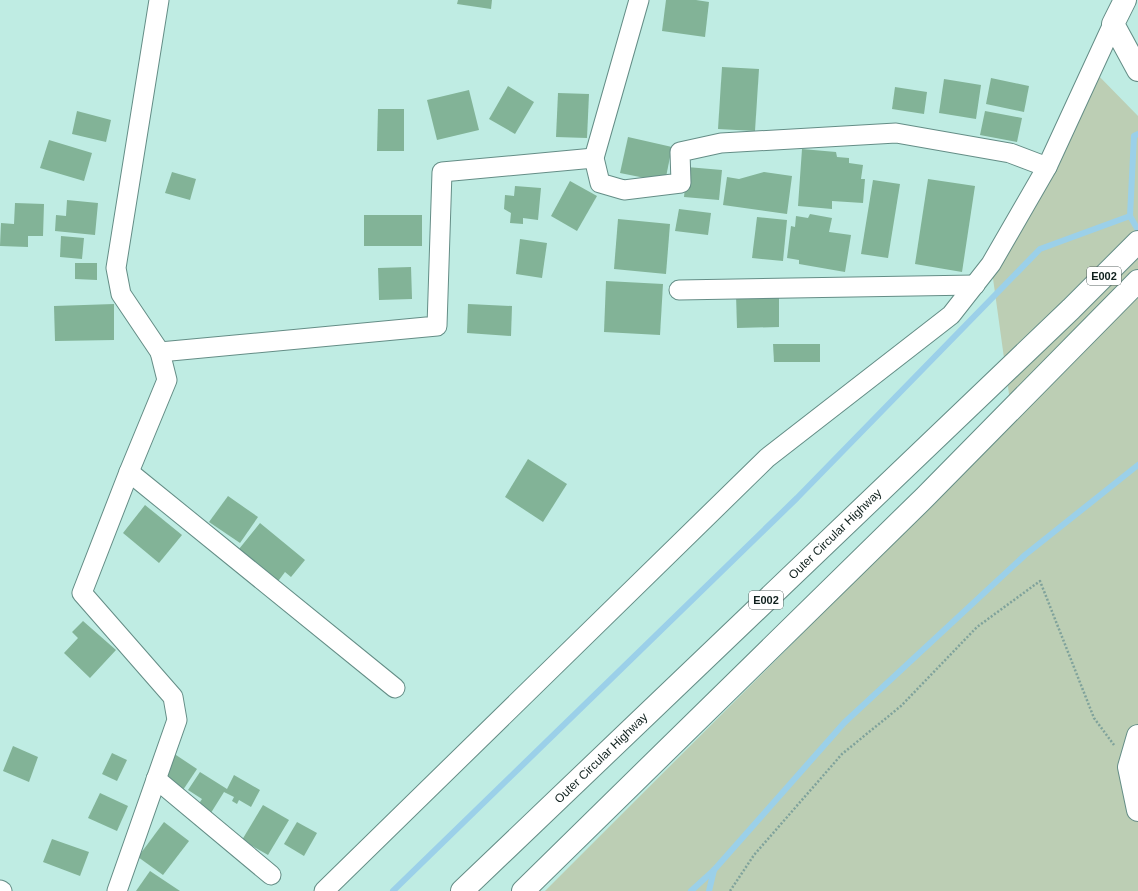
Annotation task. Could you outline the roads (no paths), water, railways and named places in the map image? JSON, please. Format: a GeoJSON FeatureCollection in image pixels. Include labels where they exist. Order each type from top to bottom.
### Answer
{"type":"FeatureCollection","features":[{"type":"Feature","properties":{"kind":"main road"},"geometry":{"type":"LineString","coordinates":[[1125,0],[1113,24],[1138,70]]}},
{"type":"Feature","properties":{"kind":"main road","name":"Outer Circular Highway"},"geometry":{"type":"LineString","coordinates":[[462,891],[1071,309],[1138,242]]}},
{"type":"Feature","properties":{"kind":"main road","name":"E002"},"geometry":{"type":"LineString","coordinates":[[522,891],[925,497],[1138,281]]}},
{"type":"Feature","properties":{"kind":"main road"},"geometry":{"type":"LineString","coordinates":[[1138,736],[1129,767],[1138,810]]}},
{"type":"Feature","properties":{"kind":"street"},"geometry":{"type":"LineString","coordinates":[[117,891],[177,720],[173,697],[82,593],[167,380],[160,352],[122,294],[116,268],[159,0]]}},
{"type":"Feature","properties":{"kind":"street"},"geometry":{"type":"LineString","coordinates":[[639,0],[594,158],[600,182],[624,190],[681,183],[680,152],[721,143],[896,134],[1010,153],[1047,167]]}},
{"type":"Feature","properties":{"kind":"street"},"geometry":{"type":"LineString","coordinates":[[324,891],[767,458],[951,315],[991,264],[1047,167],[1113,24]]}},
{"type":"Feature","properties":{"kind":"street"},"geometry":{"type":"LineString","coordinates":[[160,352],[437,326],[442,172],[594,158]]}},
{"type":"Feature","properties":{"kind":"street"},"geometry":{"type":"LineString","coordinates":[[679,290],[975,285]]}},
{"type":"Feature","properties":{"kind":"street"},"geometry":{"type":"LineString","coordinates":[[129,472],[395,688]]}},
{"type":"Feature","properties":{"kind":"street"},"geometry":{"type":"LineString","coordinates":[[156,779],[271,875]]}},
{"type":"Feature","properties":{"kind":"waterway"},"geometry":{"type":"LineString","coordinates":[[393,891],[797,498],[1040,249],[1130,216],[1134,136],[1138,134]]}},
{"type":"Feature","properties":{"kind":"waterway"},"geometry":{"type":"LineString","coordinates":[[1130,216],[1138,230]]}},
{"type":"Feature","properties":{"kind":"waterway"},"geometry":{"type":"LineString","coordinates":[[691,891],[714,870],[844,723],[1025,555],[1138,465]]}},
{"type":"Feature","properties":{"kind":"waterway"},"geometry":{"type":"LineString","coordinates":[[709,891],[714,870]]}}]}
